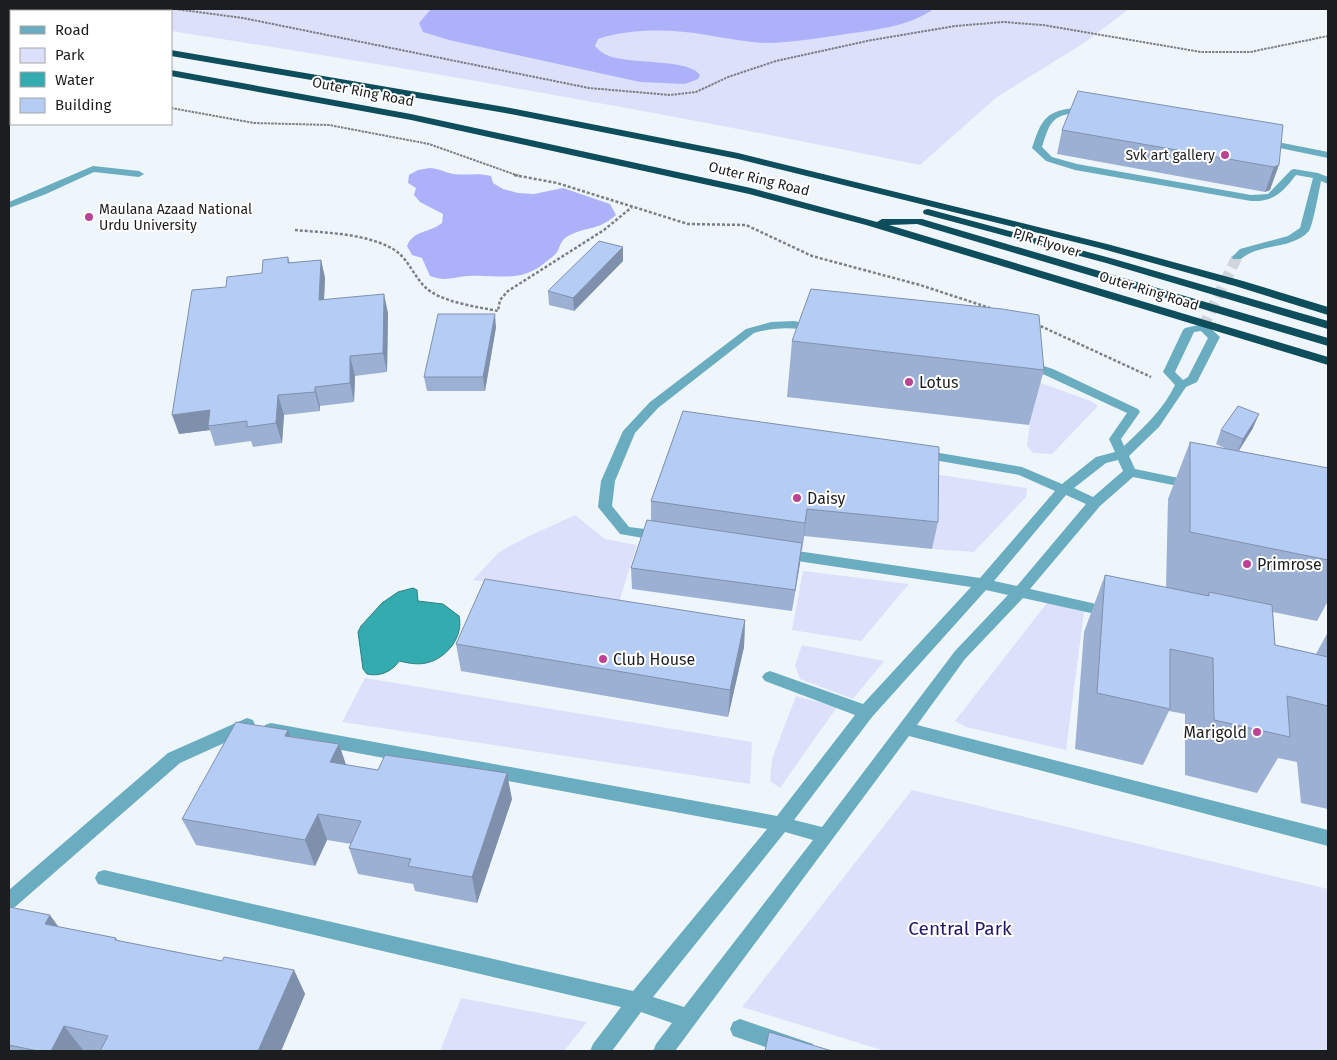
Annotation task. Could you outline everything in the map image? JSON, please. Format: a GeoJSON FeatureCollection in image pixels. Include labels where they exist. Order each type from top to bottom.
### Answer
{"type":"FeatureCollection","features":[{"type":"Feature","properties":{"kind":"highway","name":"Outer Ring Road"},"geometry":{"type":"LineString","coordinates":[[172,53],[438,97],[705,149],[853,183],[1037,229],[1287,298],[1328,312]]}},
{"type":"Feature","properties":{"kind":"highway","name":"Outer Ring Road"},"geometry":{"type":"LineString","coordinates":[[172,73],[412,117],[751,191],[870,223],[1328,361]]}},
{"type":"Feature","properties":{"kind":"highway","name":"PJR Flyover"},"geometry":{"type":"LineString","coordinates":[[885,191],[914,208],[953,225],[1328,342]]}},
{"type":"Feature","properties":{"kind":"highway","name":"PJR Flyover"},"geometry":{"type":"LineString","coordinates":[[870,223],[918,221],[953,225],[1110,261],[1328,325]]}},
{"type":"Feature","properties":{"kind":"highway"},"geometry":{"type":"LineString","coordinates":[[1287,298],[1328,306]]}},
{"type":"Feature","properties":{"kind":"street"},"geometry":{"type":"LineString","coordinates":[[1096,110],[1071,110],[1055,114],[1046,122],[1037,148],[1050,159],[1075,167],[1240,198],[1264,200],[1278,192],[1294,172],[1318,176],[1328,181]]}},
{"type":"Feature","properties":{"kind":"street"},"geometry":{"type":"LineString","coordinates":[[1257,140],[1328,155]]}},
{"type":"Feature","properties":{"kind":"street"},"geometry":{"type":"LineString","coordinates":[[9,205],[93,169],[139,174]]}},
{"type":"Feature","properties":{"kind":"street"},"geometry":{"type":"LineString","coordinates":[[673,538],[624,531],[605,507],[608,481],[629,431],[654,405],[750,331],[771,325],[794,324],[823,329]]}},
{"type":"Feature","properties":{"kind":"street"},"geometry":{"type":"LineString","coordinates":[[600,1051],[637,1001],[781,824],[866,712],[983,584],[1063,490],[1102,460],[1124,454],[1155,424],[1181,386],[1194,380],[1214,337],[1203,328],[1189,330],[1169,372],[1181,386]]}},
{"type":"Feature","properties":{"kind":"street"},"geometry":{"type":"LineString","coordinates":[[1014,362],[1049,372],[1134,412],[1115,440],[1124,454],[1130,472]]}},
{"type":"Feature","properties":{"kind":"street"},"geometry":{"type":"LineString","coordinates":[[912,452],[1011,468],[1035,475],[1063,490],[1094,503]]}},
{"type":"Feature","properties":{"kind":"street"},"geometry":{"type":"LineString","coordinates":[[1130,472],[1206,487]]}},
{"type":"Feature","properties":{"kind":"street"},"geometry":{"type":"LineString","coordinates":[[663,1051],[960,655],[1019,593],[1094,503],[1130,472]]}},
{"type":"Feature","properties":{"kind":"street"},"geometry":{"type":"LineString","coordinates":[[770,552],[983,584],[1120,615]]}},
{"type":"Feature","properties":{"kind":"street"},"geometry":{"type":"LineString","coordinates":[[770,677],[866,712]]}},
{"type":"Feature","properties":{"kind":"street"},"geometry":{"type":"LineString","coordinates":[[9,901],[174,758],[245,725],[781,824],[826,836]]}},
{"type":"Feature","properties":{"kind":"street"},"geometry":{"type":"LineString","coordinates":[[905,728],[1328,838]]}},
{"type":"Feature","properties":{"kind":"street"},"geometry":{"type":"LineString","coordinates":[[104,878],[637,1001],[687,1018]]}},
{"type":"Feature","properties":{"kind":"street"},"geometry":{"type":"LineString","coordinates":[[740,1029],[806,1051]]}},
{"type":"Feature","properties":{"kind":"lane"},"geometry":{"type":"LineString","coordinates":[[1237,256],[1244,252],[1292,238],[1305,229],[1318,176]]}},
{"type":"Feature","properties":{"kind":"path"},"geometry":{"type":"LineString","coordinates":[[175,9],[244,18],[374,46],[589,88],[670,95],[696,92],[728,77],[776,61],[872,40],[955,26],[1003,22],[1043,25],[1201,52],[1250,52],[1328,36]]}},
{"type":"Feature","properties":{"kind":"path"},"geometry":{"type":"LineString","coordinates":[[172,108],[254,123],[290,126],[330,125],[411,140],[452,151],[517,176],[557,183],[688,224],[746,225],[812,256],[920,285],[994,310]]}},
{"type":"Feature","properties":{"kind":"path"},"geometry":{"type":"LineString","coordinates":[[294,230],[341,235],[391,248],[412,267],[426,288],[463,304],[498,311],[500,300],[508,291],[604,230],[632,207]]}},
{"type":"Feature","properties":{"kind":"path"},"geometry":{"type":"LineString","coordinates":[[1028,321],[1157,379],[1181,386]]}},
{"type":"Feature","properties":{"kind":"green space"},"geometry":{"type":"Polygon","coordinates":[[[26,9],[1129,9],[1084,43],[997,97],[920,165],[546,94],[359,61],[172,31],[172,10],[26,9]]]}},
{"type":"Feature","properties":{"kind":"green space"},"geometry":{"type":"Polygon","coordinates":[[[1035,381],[1091,401],[1098,406],[1052,454],[1033,453],[1027,446],[1035,381]]]}},
{"type":"Feature","properties":{"kind":"green space"},"geometry":{"type":"Polygon","coordinates":[[[934,474],[1027,488],[1026,497],[974,552],[932,549],[934,474]]]}},
{"type":"Feature","properties":{"kind":"green space"},"geometry":{"type":"Polygon","coordinates":[[[575,515],[605,539],[637,545],[619,602],[473,580],[499,552],[575,515]]]}},
{"type":"Feature","properties":{"kind":"green space"},"geometry":{"type":"Polygon","coordinates":[[[803,571],[909,584],[861,641],[792,630],[803,571]]]}},
{"type":"Feature","properties":{"kind":"green space"},"geometry":{"type":"Polygon","coordinates":[[[1054,594],[1085,604],[1066,750],[966,727],[955,721],[1054,594]]]}},
{"type":"Feature","properties":{"kind":"green space"},"geometry":{"type":"Polygon","coordinates":[[[802,645],[884,661],[853,699],[800,679],[795,665],[802,645]]]}},
{"type":"Feature","properties":{"kind":"green space"},"geometry":{"type":"Polygon","coordinates":[[[365,678],[752,742],[750,784],[342,722],[365,678]]]}},
{"type":"Feature","properties":{"kind":"green space"},"geometry":{"type":"Polygon","coordinates":[[[796,696],[837,707],[780,788],[770,781],[772,759],[796,696]]]}},
{"type":"Feature","properties":{"kind":"green space","name":"Central Park"},"geometry":{"type":"Polygon","coordinates":[[[912,790],[1328,889],[1328,1051],[885,1051],[742,1007],[912,790]]]}},
{"type":"Feature","properties":{"kind":"green space"},"geometry":{"type":"Polygon","coordinates":[[[461,998],[587,1022],[564,1051],[440,1051],[461,998]]]}},
{"type":"Feature","properties":{"kind":"shaded area"},"geometry":{"type":"Polygon","coordinates":[[[431,9],[933,9],[908,22],[889,27],[788,42],[764,43],[666,31],[638,31],[598,39],[595,46],[607,55],[628,60],[684,66],[700,75],[698,79],[685,84],[640,82],[449,40],[423,32],[419,23],[431,9]]]}},
{"type":"Feature","properties":{"kind":"shaded area"},"geometry":{"type":"Polygon","coordinates":[[[430,168],[454,174],[482,174],[491,176],[493,183],[503,189],[518,193],[534,194],[563,188],[610,204],[616,215],[604,224],[576,232],[567,237],[563,240],[554,256],[533,271],[515,276],[436,278],[430,276],[422,258],[412,255],[407,246],[413,237],[442,223],[443,214],[420,202],[414,195],[416,188],[408,183],[409,175],[418,170],[430,168]]]}},
{"type":"Feature","properties":{"kind":"water"},"geometry":{"type":"Polygon","coordinates":[[[413,588],[417,590],[418,601],[443,604],[459,616],[459,632],[456,639],[447,652],[433,661],[419,664],[399,661],[385,673],[367,674],[363,669],[358,632],[361,626],[382,603],[398,592],[413,588]]]}},
{"type":"Feature","properties":{"kind":"building"},"geometry":{"type":"Polygon","coordinates":[[[1078,91],[1283,125],[1279,165],[1274,167],[1062,130],[1078,91]]]}},
{"type":"Feature","properties":{"kind":"building"},"geometry":{"type":"Polygon","coordinates":[[[599,241],[623,247],[573,298],[548,291],[599,241]]]}},
{"type":"Feature","properties":{"kind":"building"},"geometry":{"type":"Polygon","coordinates":[[[288,257],[288,263],[321,260],[319,300],[384,294],[383,353],[350,356],[350,383],[315,387],[315,392],[278,395],[276,423],[247,427],[247,421],[208,426],[210,410],[172,415],[192,290],[226,287],[227,277],[262,273],[263,260],[288,257]]]}},
{"type":"Feature","properties":{"kind":"building"},"geometry":{"type":"Polygon","coordinates":[[[811,289],[1002,309],[1039,315],[1044,370],[792,341],[811,289]]]}},
{"type":"Feature","properties":{"kind":"building"},"geometry":{"type":"Polygon","coordinates":[[[438,314],[495,314],[483,377],[424,377],[438,314]]]}},
{"type":"Feature","properties":{"kind":"building"},"geometry":{"type":"Polygon","coordinates":[[[1238,406],[1259,414],[1243,439],[1221,430],[1238,406]]]}},
{"type":"Feature","properties":{"kind":"building","name":"Daisy"},"geometry":{"type":"Polygon","coordinates":[[[683,411],[939,447],[938,522],[807,509],[805,523],[651,501],[683,411]]]}},
{"type":"Feature","properties":{"kind":"building"},"geometry":{"type":"Polygon","coordinates":[[[1190,442],[1328,468],[1328,560],[1190,532],[1190,442]]]}},
{"type":"Feature","properties":{"kind":"building"},"geometry":{"type":"Polygon","coordinates":[[[647,520],[802,543],[795,590],[631,568],[647,520]]]}},
{"type":"Feature","properties":{"kind":"building"},"geometry":{"type":"Polygon","coordinates":[[[1105,575],[1209,596],[1209,592],[1272,605],[1275,645],[1328,657],[1328,706],[1287,696],[1290,737],[1214,720],[1213,658],[1170,649],[1170,709],[1097,693],[1105,575]]]}},
{"type":"Feature","properties":{"kind":"building"},"geometry":{"type":"Polygon","coordinates":[[[485,579],[745,620],[730,690],[456,644],[485,579]]]}},
{"type":"Feature","properties":{"kind":"building"},"geometry":{"type":"Polygon","coordinates":[[[236,722],[288,730],[285,736],[339,744],[330,762],[378,770],[385,755],[507,773],[472,877],[408,866],[411,859],[349,848],[361,821],[318,814],[305,840],[182,819],[236,722]]]}},
{"type":"Feature","properties":{"kind":"building"},"geometry":{"type":"Polygon","coordinates":[[[9,907],[50,915],[45,924],[116,938],[115,940],[222,961],[224,957],[294,970],[258,1051],[100,1051],[108,1036],[64,1026],[51,1051],[38,1051],[9,1045],[9,907]]]}},
{"type":"Feature","properties":{"kind":"building"},"geometry":{"type":"Polygon","coordinates":[[[769,1032],[832,1051],[765,1051],[769,1032]]]}},
{"type":"Feature","properties":{"kind":"tunnel"},"geometry":{"type":"LineString","coordinates":[[1203,327],[1237,257]]}},
{"type":"Feature","properties":{"kind":"place","name":"Svk art gallery"},"geometry":{"type":"Point","coordinates":[1225,155]}},
{"type":"Feature","properties":{"kind":"place","name":"Maulana Azaad National Urdu University"},"geometry":{"type":"Point","coordinates":[89,217]}},
{"type":"Feature","properties":{"kind":"place","name":"Lotus"},"geometry":{"type":"Point","coordinates":[909,382]}},
{"type":"Feature","properties":{"kind":"place","name":"Daisy"},"geometry":{"type":"Point","coordinates":[797,498]}},
{"type":"Feature","properties":{"kind":"place","name":"Primrose"},"geometry":{"type":"Point","coordinates":[1247,564]}},
{"type":"Feature","properties":{"kind":"place","name":"Club House"},"geometry":{"type":"Point","coordinates":[603,659]}},
{"type":"Feature","properties":{"kind":"place","name":"Marigold"},"geometry":{"type":"Point","coordinates":[1257,732]}}]}
